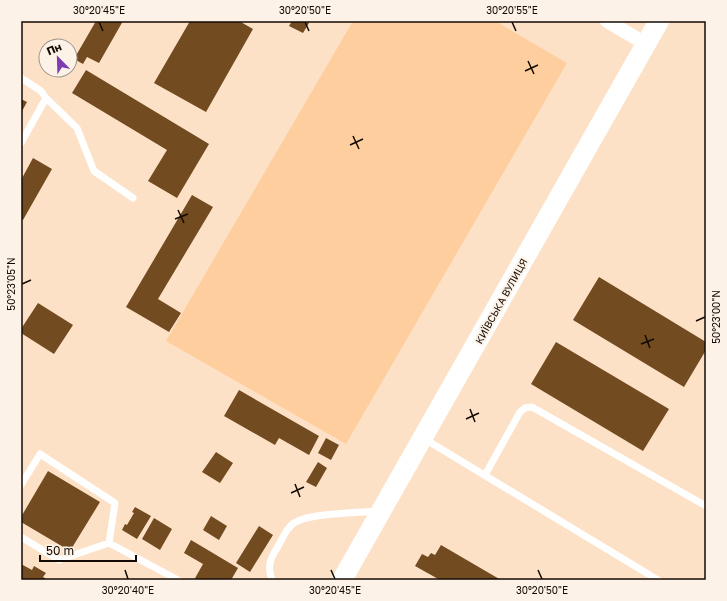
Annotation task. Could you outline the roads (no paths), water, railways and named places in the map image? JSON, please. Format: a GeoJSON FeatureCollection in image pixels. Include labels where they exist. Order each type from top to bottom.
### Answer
{"type":"FeatureCollection","features":[{"type":"Feature","properties":{"kind":"main road","name":"КИЇВСЬКА ВУЛИЦЯ"},"geometry":{"type":"LineString","coordinates":[[342,580],[659,21]]}},
{"type":"Feature","properties":{"kind":"street"},"geometry":{"type":"LineString","coordinates":[[607,21],[646,44]]}},
{"type":"Feature","properties":{"kind":"lane"},"geometry":{"type":"LineString","coordinates":[[21,78],[41,91],[46,98],[77,128],[94,171],[133,198]]}},
{"type":"Feature","properties":{"kind":"lane"},"geometry":{"type":"LineString","coordinates":[[21,143],[46,98]]}},
{"type":"Feature","properties":{"kind":"lane"},"geometry":{"type":"LineString","coordinates":[[485,475],[520,412],[525,408],[532,407],[706,506]]}},
{"type":"Feature","properties":{"kind":"lane"},"geometry":{"type":"LineString","coordinates":[[423,438],[658,580]]}},
{"type":"Feature","properties":{"kind":"lane"},"geometry":{"type":"LineString","coordinates":[[21,485],[40,454],[115,503],[109,543]]}},
{"type":"Feature","properties":{"kind":"lane"},"geometry":{"type":"LineString","coordinates":[[272,580],[269,569],[270,561],[290,527],[295,522],[307,518],[382,511]]}},
{"type":"Feature","properties":{"kind":"lane"},"geometry":{"type":"LineString","coordinates":[[21,538],[59,560],[109,543],[178,580]]}}]}
